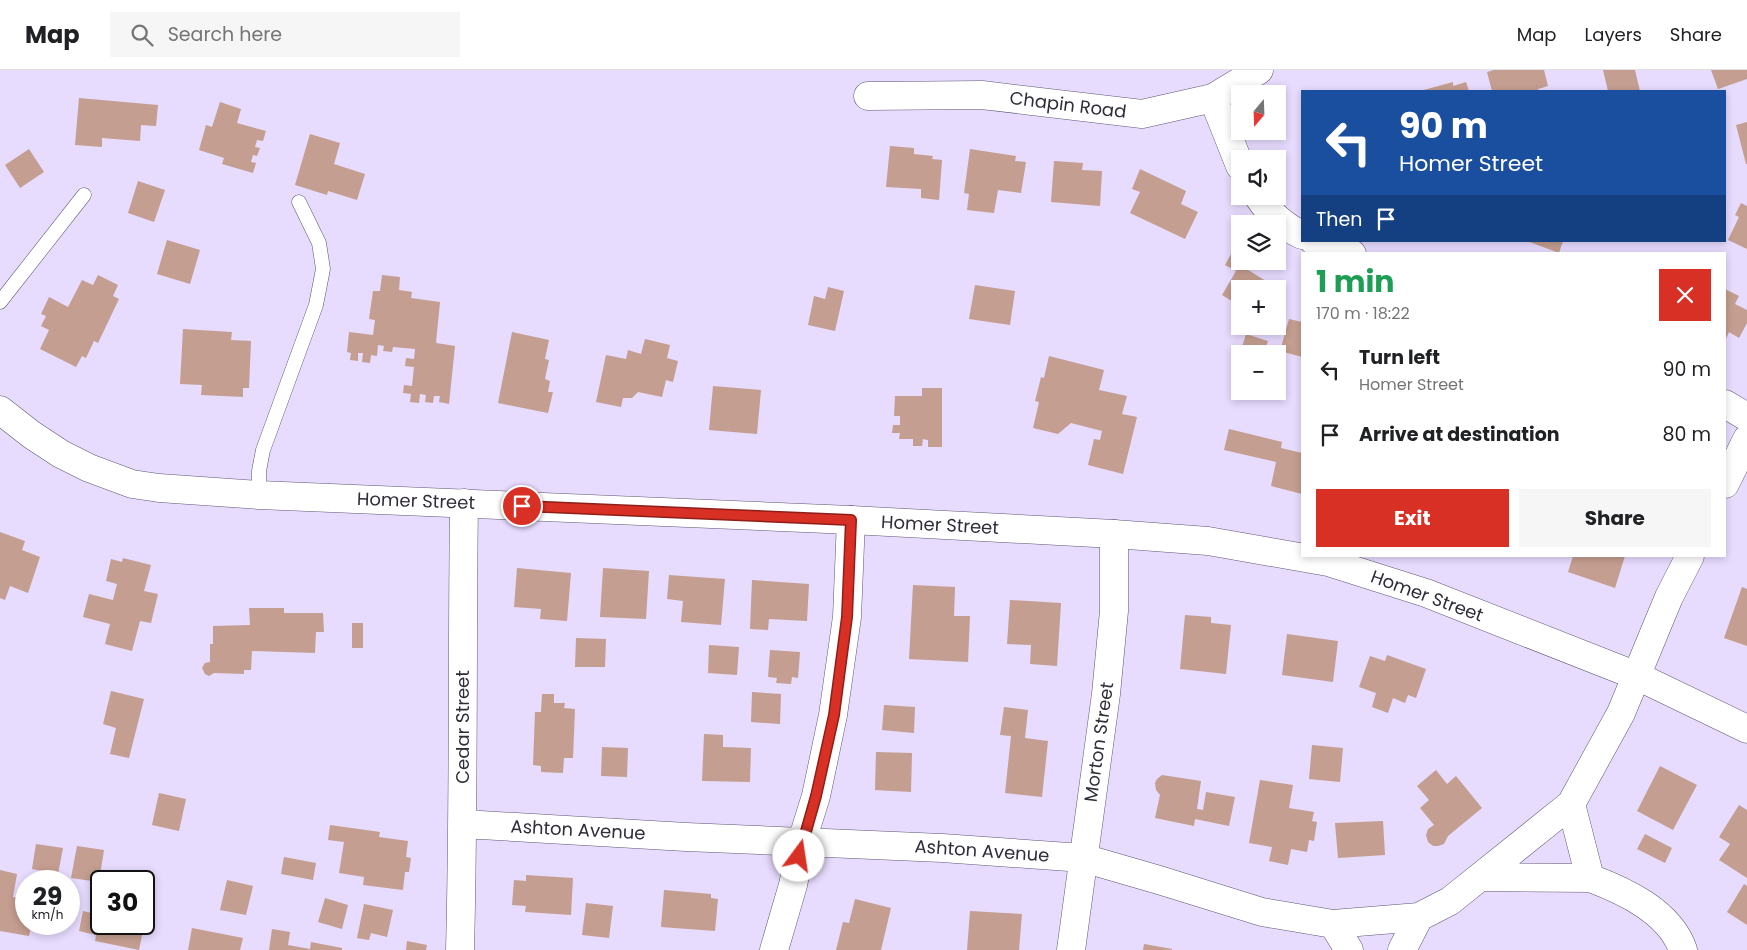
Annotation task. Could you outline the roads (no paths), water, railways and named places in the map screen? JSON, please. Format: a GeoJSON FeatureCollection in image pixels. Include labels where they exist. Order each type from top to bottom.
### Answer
{"type":"FeatureCollection","features":[{"type":"Feature","properties":{"kind":"street","name":"Chapin Road"},"geometry":{"type":"LineString","coordinates":[[868,96],[982,95],[1142,114],[1213,98],[1259,70]]}},
{"type":"Feature","properties":{"kind":"street"},"geometry":{"type":"LineString","coordinates":[[1213,98],[1234,150]]}},
{"type":"Feature","properties":{"kind":"street"},"geometry":{"type":"LineString","coordinates":[[1264,205],[1290,229],[1301,234]]}},
{"type":"Feature","properties":{"kind":"street"},"geometry":{"type":"LineString","coordinates":[[1317,242],[1346,252]]}},
{"type":"Feature","properties":{"kind":"street"},"geometry":{"type":"LineString","coordinates":[[1726,405],[1747,418]]}},
{"type":"Feature","properties":{"kind":"street","name":"Homer Street"},"geometry":{"type":"LineString","coordinates":[[0,410],[32,435],[61,454],[89,468],[132,484],[175,490],[851,520],[1114,534],[1208,541],[1328,562],[1426,593],[1637,676],[1747,729]]}},
{"type":"Feature","properties":{"kind":"street"},"geometry":{"type":"LineString","coordinates":[[1726,482],[1747,439]]}},
{"type":"Feature","properties":{"kind":"street","name":"Cedar Street"},"geometry":{"type":"LineString","coordinates":[[460,950],[463,824],[462,647],[464,503]]}},
{"type":"Feature","properties":{"kind":"street"},"geometry":{"type":"LineString","coordinates":[[774,950],[793,885],[802,841],[816,796],[834,715],[847,617],[851,520]]}},
{"type":"Feature","properties":{"kind":"street","name":"Morton Street"},"geometry":{"type":"LineString","coordinates":[[1071,950],[1106,694],[1113,620],[1114,534]]}},
{"type":"Feature","properties":{"kind":"street"},"geometry":{"type":"LineString","coordinates":[[1590,878],[1572,804],[1621,713],[1669,597],[1689,557]]}},
{"type":"Feature","properties":{"kind":"street","name":"Ashton Avenue"},"geometry":{"type":"LineString","coordinates":[[463,824],[686,837],[942,848],[1083,858],[1262,912],[1333,924],[1419,917],[1450,900],[1572,804]]}},
{"type":"Feature","properties":{"kind":"street"},"geometry":{"type":"LineString","coordinates":[[1481,877],[1590,878],[1613,886],[1657,913],[1679,940],[1683,950]]}},
{"type":"Feature","properties":{"kind":"street"},"geometry":{"type":"LineString","coordinates":[[1402,950],[1419,917]]}},
{"type":"Feature","properties":{"kind":"street"},"geometry":{"type":"LineString","coordinates":[[1333,924],[1349,950]]}},
{"type":"Feature","properties":{"kind":"lane"},"geometry":{"type":"LineString","coordinates":[[0,302],[84,194]]}},
{"type":"Feature","properties":{"kind":"lane"},"geometry":{"type":"LineString","coordinates":[[258,495],[259,471],[264,450],[316,305],[323,269],[319,243],[299,202]]}}]}
